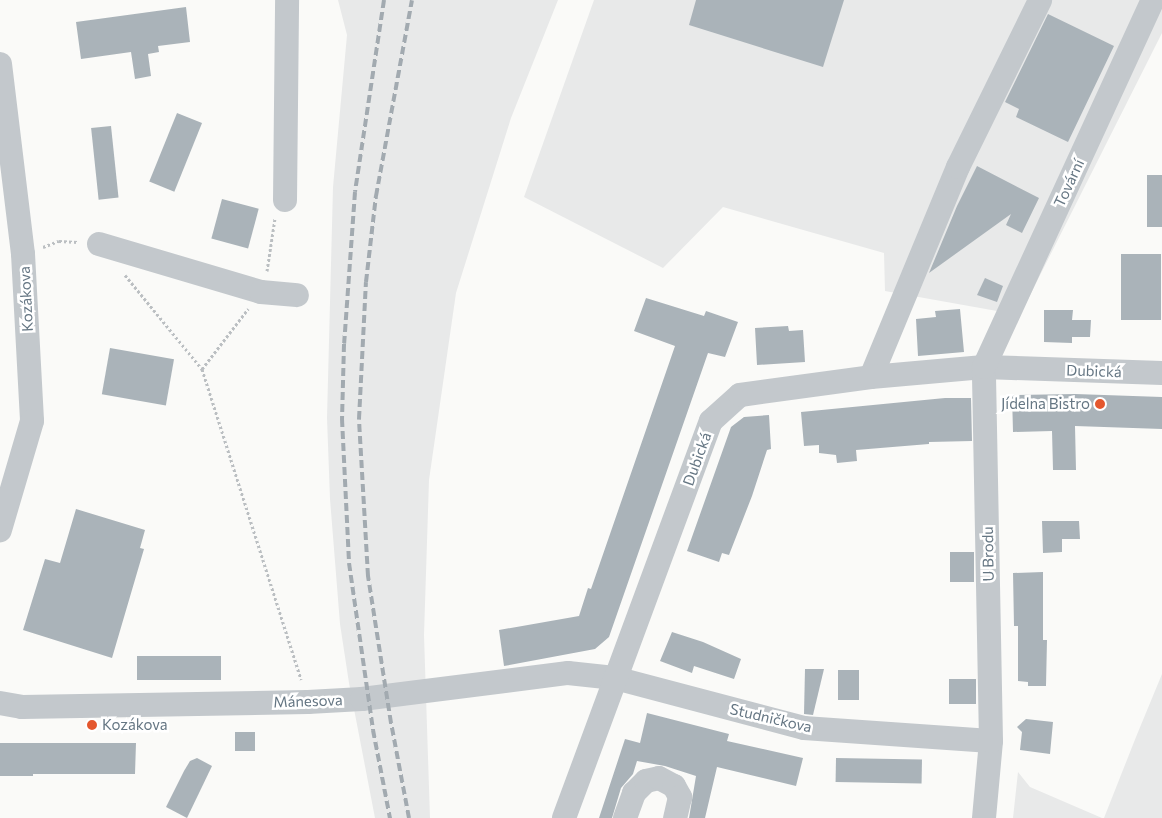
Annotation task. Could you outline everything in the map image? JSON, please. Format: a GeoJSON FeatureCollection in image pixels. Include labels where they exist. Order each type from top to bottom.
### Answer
{"type":"FeatureCollection","features":[{"type":"Feature","properties":{"kind":"street"},"geometry":{"type":"LineString","coordinates":[[286,200],[287,0]]}},
{"type":"Feature","properties":{"kind":"street"},"geometry":{"type":"LineString","coordinates":[[871,377],[958,167],[1040,0]]}},
{"type":"Feature","properties":{"kind":"street","name":"Tovární"},"geometry":{"type":"LineString","coordinates":[[984,367],[1153,0]]}},
{"type":"Feature","properties":{"kind":"street","name":"Kozákova"},"geometry":{"type":"LineString","coordinates":[[0,64],[24,254],[32,420],[0,530]]}},
{"type":"Feature","properties":{"kind":"street"},"geometry":{"type":"LineString","coordinates":[[100,244],[261,292],[297,295]]}},
{"type":"Feature","properties":{"kind":"street","name":"Dubická"},"geometry":{"type":"LineString","coordinates":[[564,818],[711,421],[740,395],[871,377],[984,367],[1162,373]]}},
{"type":"Feature","properties":{"kind":"street","name":"U Brodu"},"geometry":{"type":"LineString","coordinates":[[984,367],[991,741],[984,818]]}},
{"type":"Feature","properties":{"kind":"street","name":"Mánesova"},"geometry":{"type":"LineString","coordinates":[[0,703],[22,707],[308,702],[362,699],[568,672],[615,678]]}},
{"type":"Feature","properties":{"kind":"street","name":"Studničkova"},"geometry":{"type":"LineString","coordinates":[[615,678],[804,728],[991,741]]}},
{"type":"Feature","properties":{"kind":"street"},"geometry":{"type":"LineString","coordinates":[[626,818],[634,793],[646,781],[659,778],[674,786],[680,797],[674,818]]}},
{"type":"Feature","properties":{"kind":"path"},"geometry":{"type":"LineString","coordinates":[[202,369],[261,292],[269,266],[273,221],[286,200]]}},
{"type":"Feature","properties":{"kind":"path"},"geometry":{"type":"LineString","coordinates":[[24,254],[59,241],[100,244]]}},
{"type":"Feature","properties":{"kind":"path"},"geometry":{"type":"LineString","coordinates":[[124,273],[202,369],[308,702]]}},
{"type":"Feature","properties":{"kind":"shaded area"},"geometry":{"type":"Polygon","coordinates":[[[338,0],[558,0],[511,118],[456,293],[429,480],[424,635],[430,818],[375,818],[349,683],[340,624],[330,499],[327,418],[333,187],[347,35],[338,0]]]}},
{"type":"Feature","properties":{"kind":"shaded area"},"geometry":{"type":"Polygon","coordinates":[[[594,0],[1162,0],[1162,33],[1020,315],[885,291],[884,253],[723,207],[663,268],[524,197],[594,0]]]}},
{"type":"Feature","properties":{"kind":"shaded area"},"geometry":{"type":"Polygon","coordinates":[[[1162,674],[1162,818],[1104,818],[1136,737],[1162,674]]]}},
{"type":"Feature","properties":{"kind":"shaded area"},"geometry":{"type":"Polygon","coordinates":[[[1018,772],[1030,787],[1102,818],[1013,818],[1018,772]]]}},
{"type":"Feature","properties":{"kind":"building"},"geometry":{"type":"Polygon","coordinates":[[[696,0],[844,0],[823,67],[689,25],[696,0]]]}},
{"type":"Feature","properties":{"kind":"building"},"geometry":{"type":"Polygon","coordinates":[[[186,7],[190,42],[158,46],[159,52],[148,54],[151,76],[135,79],[131,52],[81,59],[76,22],[186,7]]]}},
{"type":"Feature","properties":{"kind":"building"},"geometry":{"type":"Polygon","coordinates":[[[1048,14],[1114,46],[1068,142],[1016,117],[1019,109],[1005,102],[1048,14]]]}},
{"type":"Feature","properties":{"kind":"building"},"geometry":{"type":"Polygon","coordinates":[[[177,113],[202,123],[174,192],[149,182],[177,113]]]}},
{"type":"Feature","properties":{"kind":"building"},"geometry":{"type":"Polygon","coordinates":[[[111,126],[119,198],[99,200],[91,128],[111,126]]]}},
{"type":"Feature","properties":{"kind":"building"},"geometry":{"type":"Polygon","coordinates":[[[977,166],[1039,198],[1022,233],[1006,225],[1011,214],[929,273],[957,206],[977,166]]]}},
{"type":"Feature","properties":{"kind":"building"},"geometry":{"type":"Polygon","coordinates":[[[1147,175],[1162,175],[1162,227],[1147,227],[1147,175]]]}},
{"type":"Feature","properties":{"kind":"building"},"geometry":{"type":"Polygon","coordinates":[[[222,199],[259,209],[248,248],[211,239],[222,199]]]}},
{"type":"Feature","properties":{"kind":"building"},"geometry":{"type":"Polygon","coordinates":[[[1121,254],[1161,254],[1161,320],[1121,320],[1121,254]]]}},
{"type":"Feature","properties":{"kind":"building"},"geometry":{"type":"Polygon","coordinates":[[[985,278],[1003,286],[997,302],[977,295],[985,278]]]}},
{"type":"Feature","properties":{"kind":"building"},"geometry":{"type":"Polygon","coordinates":[[[646,298],[704,316],[706,311],[738,322],[725,357],[708,353],[609,637],[595,649],[504,666],[499,630],[579,616],[588,588],[591,589],[675,346],[634,331],[646,298]]]}},
{"type":"Feature","properties":{"kind":"building"},"geometry":{"type":"Polygon","coordinates":[[[960,309],[964,352],[918,356],[916,319],[936,317],[935,311],[960,309]]]}},
{"type":"Feature","properties":{"kind":"building"},"geometry":{"type":"Polygon","coordinates":[[[1044,310],[1073,310],[1072,320],[1091,320],[1090,337],[1072,337],[1072,343],[1044,342],[1044,310]]]}},
{"type":"Feature","properties":{"kind":"building"},"geometry":{"type":"Polygon","coordinates":[[[788,326],[789,331],[803,330],[805,362],[757,365],[755,328],[788,326]]]}},
{"type":"Feature","properties":{"kind":"building"},"geometry":{"type":"Polygon","coordinates":[[[110,348],[174,359],[166,406],[102,394],[110,348]]]}},
{"type":"Feature","properties":{"kind":"building"},"geometry":{"type":"Polygon","coordinates":[[[1075,394],[1162,397],[1162,429],[1075,426],[1076,470],[1053,470],[1052,431],[1013,432],[1012,395],[1075,394]]]}},
{"type":"Feature","properties":{"kind":"building"},"geometry":{"type":"Polygon","coordinates":[[[945,398],[971,398],[972,441],[929,442],[929,444],[856,450],[857,461],[837,463],[836,455],[819,453],[819,445],[804,446],[801,412],[945,398]]]}},
{"type":"Feature","properties":{"kind":"building"},"geometry":{"type":"Polygon","coordinates":[[[769,415],[771,449],[767,450],[752,496],[729,555],[722,553],[719,562],[687,551],[731,427],[744,417],[769,415]]]}},
{"type":"Feature","properties":{"kind":"building"},"geometry":{"type":"Polygon","coordinates":[[[76,509],[145,530],[140,548],[144,549],[112,658],[23,630],[45,559],[60,563],[76,509]]]}},
{"type":"Feature","properties":{"kind":"building"},"geometry":{"type":"Polygon","coordinates":[[[1042,521],[1079,521],[1080,539],[1062,539],[1062,552],[1043,553],[1042,521]]]}},
{"type":"Feature","properties":{"kind":"building"},"geometry":{"type":"Polygon","coordinates":[[[950,552],[974,552],[974,582],[950,582],[950,552]]]}},
{"type":"Feature","properties":{"kind":"building"},"geometry":{"type":"Polygon","coordinates":[[[1043,572],[1043,640],[1047,640],[1046,686],[1028,686],[1028,682],[1018,681],[1018,626],[1014,626],[1013,573],[1043,572]]]}},
{"type":"Feature","properties":{"kind":"building"},"geometry":{"type":"Polygon","coordinates":[[[672,632],[703,642],[741,659],[734,679],[694,666],[692,673],[660,661],[672,632]]]}},
{"type":"Feature","properties":{"kind":"building"},"geometry":{"type":"Polygon","coordinates":[[[137,656],[221,656],[221,680],[137,680],[137,656]]]}},
{"type":"Feature","properties":{"kind":"building"},"geometry":{"type":"Polygon","coordinates":[[[805,669],[824,669],[813,715],[804,714],[805,669]]]}},
{"type":"Feature","properties":{"kind":"building"},"geometry":{"type":"Polygon","coordinates":[[[838,670],[859,670],[859,700],[838,700],[838,670]]]}},
{"type":"Feature","properties":{"kind":"building"},"geometry":{"type":"Polygon","coordinates":[[[949,679],[976,679],[976,704],[949,704],[949,679]]]}},
{"type":"Feature","properties":{"kind":"building"},"geometry":{"type":"Polygon","coordinates":[[[647,713],[729,734],[727,741],[803,758],[796,786],[717,767],[705,818],[689,818],[696,776],[665,766],[637,761],[633,774],[621,788],[612,818],[599,818],[625,739],[640,743],[647,713]]]}},
{"type":"Feature","properties":{"kind":"building"},"geometry":{"type":"Polygon","coordinates":[[[1026,719],[1053,722],[1050,754],[1020,750],[1022,732],[1017,727],[1026,719]]]}},
{"type":"Feature","properties":{"kind":"building"},"geometry":{"type":"Polygon","coordinates":[[[235,732],[255,732],[255,751],[235,751],[235,732]]]}},
{"type":"Feature","properties":{"kind":"building"},"geometry":{"type":"Polygon","coordinates":[[[0,743],[136,743],[135,774],[33,774],[33,776],[0,776],[0,743]]]}},
{"type":"Feature","properties":{"kind":"building"},"geometry":{"type":"Polygon","coordinates":[[[197,758],[212,766],[187,818],[166,807],[190,761],[197,758]]]}},
{"type":"Feature","properties":{"kind":"building"},"geometry":{"type":"Polygon","coordinates":[[[836,758],[922,760],[922,783],[836,782],[836,758]]]}},
{"type":"Feature","properties":{"kind":"railway"},"geometry":{"type":"LineString","coordinates":[[384,0],[355,192],[344,344],[342,419],[349,563],[373,730],[390,818]]}},
{"type":"Feature","properties":{"kind":"railway"},"geometry":{"type":"LineString","coordinates":[[409,818],[391,723],[368,576],[359,419],[366,282],[376,196],[412,0]]}},
{"type":"Feature","properties":{"kind":"place","name":"Jídelna Bistro"},"geometry":{"type":"Point","coordinates":[1100,404]}},
{"type":"Feature","properties":{"kind":"place","name":"Kozákova"},"geometry":{"type":"Point","coordinates":[92,725]}}]}
